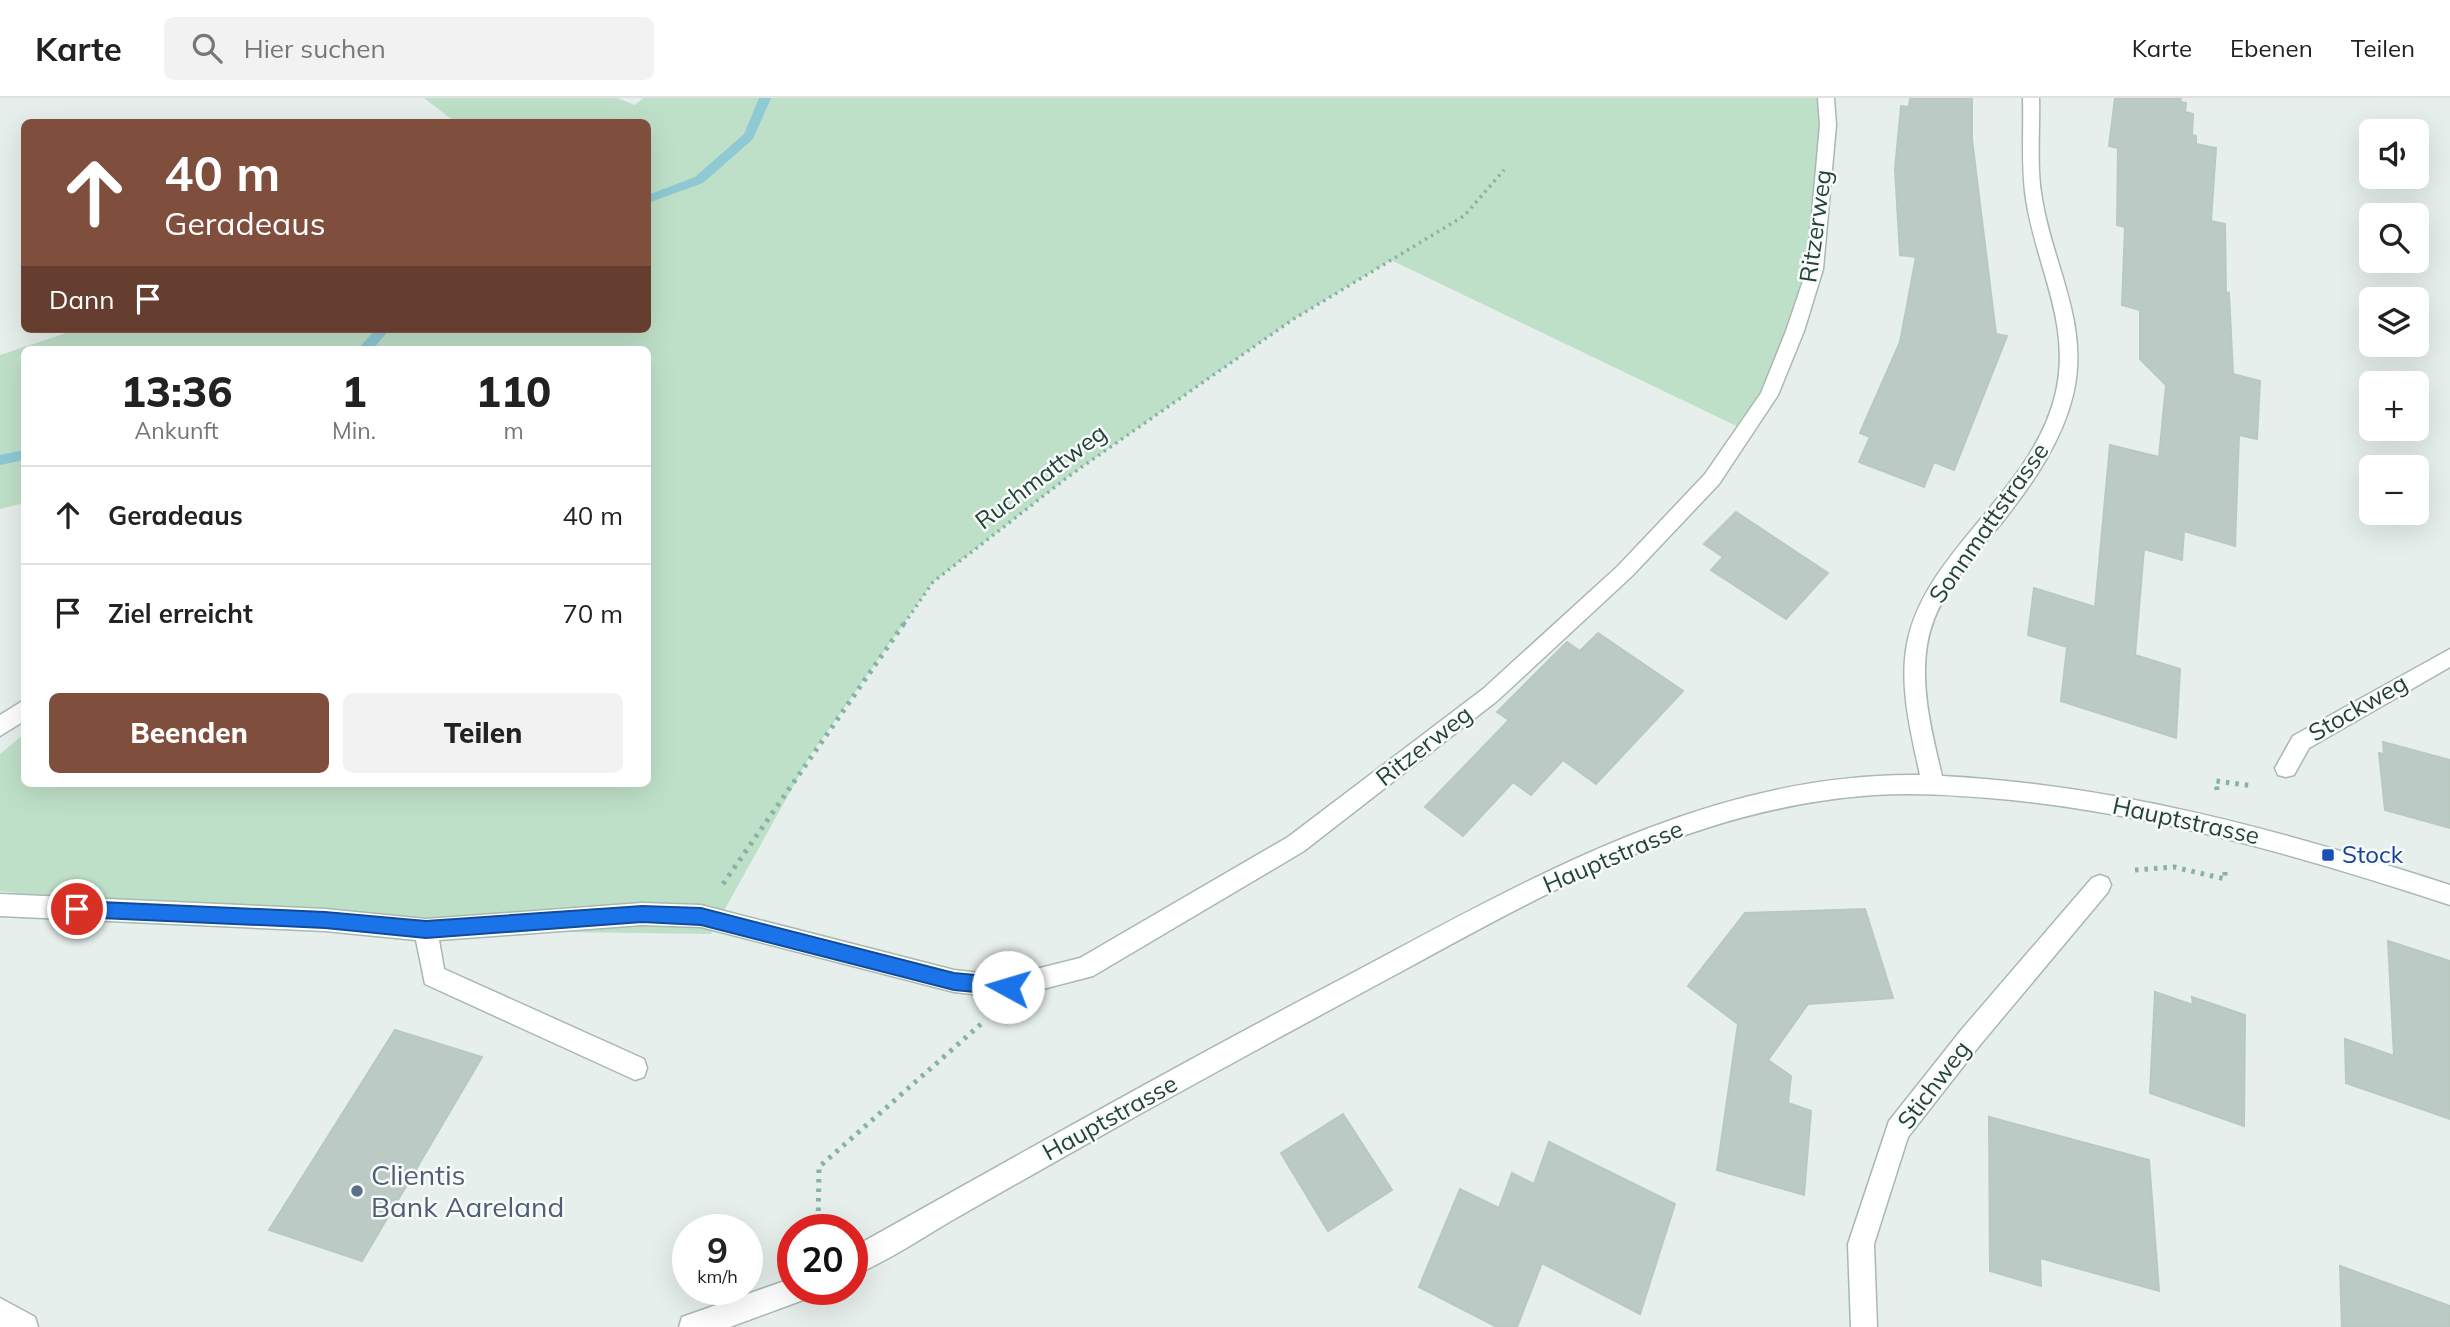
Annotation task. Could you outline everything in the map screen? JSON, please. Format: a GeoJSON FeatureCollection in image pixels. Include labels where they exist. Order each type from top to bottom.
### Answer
{"type":"FeatureCollection","features":[{"type":"Feature","properties":{"kind":"street","name":"Ritzerweg"},"geometry":{"type":"LineString","coordinates":[[0,905],[325,920],[426,930],[642,914],[701,916],[954,981],[1008,987],[1084,968],[1296,845],[1490,695],[1625,571],[1712,479],[1769,395],[1795,331],[1815,270],[1828,125],[1826,98]]}},
{"type":"Feature","properties":{"kind":"street","name":"Sonnmattstrasse"},"geometry":{"type":"LineString","coordinates":[[1933,784],[1915,706],[1917,642],[1947,576],[2014,494],[2034,464],[2052,431],[2065,392],[2070,346],[2063,298],[2036,213],[2031,98]]}},
{"type":"Feature","properties":{"kind":"street","name":"Stockweg"},"geometry":{"type":"LineString","coordinates":[[2286,768],[2301,742],[2450,657]]}},
{"type":"Feature","properties":{"kind":"street"},"geometry":{"type":"LineString","coordinates":[[0,727],[21,711]]}},
{"type":"Feature","properties":{"kind":"street","name":"Hauptstrasse"},"geometry":{"type":"LineString","coordinates":[[868,1254],[1295,1015],[1598,858],[1666,830],[1780,799],[1860,787],[1933,784],[2044,793],[2136,808],[2223,827],[2329,855],[2450,895]]}},
{"type":"Feature","properties":{"kind":"street","name":"Stichweg"},"geometry":{"type":"LineString","coordinates":[[1864,1327],[1861,1244],[1898,1130],[1971,1037],[2100,885]]}},
{"type":"Feature","properties":{"kind":"street"},"geometry":{"type":"LineString","coordinates":[[426,930],[433,976],[635,1068]]}},
{"type":"Feature","properties":{"kind":"street"},"geometry":{"type":"LineString","coordinates":[[692,1327],[777,1297]]}},
{"type":"Feature","properties":{"kind":"street"},"geometry":{"type":"LineString","coordinates":[[0,1311],[25,1327]]}},
{"type":"Feature","properties":{"kind":"path","name":"Ruchmattweg"},"geometry":{"type":"LineString","coordinates":[[701,916],[933,582],[1069,476],[1292,320],[1464,216],[1504,170]]}},
{"type":"Feature","properties":{"kind":"path"},"geometry":{"type":"LineString","coordinates":[[2100,885],[2106,873],[2174,867],[2225,879],[2223,827],[2216,781],[2280,790],[2286,768]]}},
{"type":"Feature","properties":{"kind":"path"},"geometry":{"type":"LineString","coordinates":[[818,1214],[819,1167],[984,1021],[1008,987]]}},
{"type":"Feature","properties":{"kind":"green space"},"geometry":{"type":"Polygon","coordinates":[[[424,98],[617,98],[635,105],[643,98],[1832,98],[1820,272],[1751,433],[1391,260],[1292,320],[1069,476],[933,582],[810,756],[711,934],[426,930],[181,915],[0,891],[0,754],[21,736],[21,787],[651,787],[651,346],[27,346],[66,333],[651,333],[651,119],[451,119],[424,98]]]}},
{"type":"Feature","properties":{"kind":"green space"},"geometry":{"type":"Polygon","coordinates":[[[21,348],[21,504],[0,509],[0,355],[21,348]]]}},
{"type":"Feature","properties":{"kind":"building"},"geometry":{"type":"Polygon","coordinates":[[[1910,98],[1972,98],[1972,139],[1996,334],[2007,336],[1954,470],[1934,462],[1924,487],[1859,462],[1870,437],[1860,433],[1900,342],[1916,257],[1900,255],[1895,169],[1901,106],[1909,107],[1910,98]]]}},
{"type":"Feature","properties":{"kind":"building"},"geometry":{"type":"Polygon","coordinates":[[[2115,98],[2181,98],[2180,102],[2186,103],[2185,112],[2193,114],[2192,135],[2196,136],[2196,144],[2216,148],[2211,221],[2225,224],[2226,292],[2229,293],[2233,374],[2260,381],[2257,439],[2239,435],[2235,546],[2184,531],[2182,560],[2144,549],[2135,655],[2180,669],[2176,738],[2061,701],[2067,647],[2028,635],[2034,588],[2095,607],[2110,445],[2159,457],[2166,385],[2140,359],[2140,310],[2122,305],[2125,227],[2117,225],[2118,148],[2109,146],[2115,98]]]}},
{"type":"Feature","properties":{"kind":"building"},"geometry":{"type":"Polygon","coordinates":[[[1736,512],[1828,573],[1786,619],[1711,570],[1723,557],[1704,544],[1736,512]]]}},
{"type":"Feature","properties":{"kind":"building"},"geometry":{"type":"Polygon","coordinates":[[[1598,633],[1683,691],[1596,784],[1563,760],[1531,795],[1513,782],[1463,836],[1425,807],[1509,720],[1497,712],[1567,642],[1580,651],[1598,633]]]}},
{"type":"Feature","properties":{"kind":"building"},"geometry":{"type":"Polygon","coordinates":[[[2383,742],[2450,760],[2450,828],[2385,810],[2379,753],[2384,754],[2383,742]]]}},
{"type":"Feature","properties":{"kind":"building"},"geometry":{"type":"Polygon","coordinates":[[[1865,909],[1893,998],[1808,1004],[1768,1060],[1791,1076],[1788,1103],[1811,1111],[1804,1195],[1717,1170],[1738,1024],[1688,986],[1745,913],[1865,909]]]}},
{"type":"Feature","properties":{"kind":"building"},"geometry":{"type":"Polygon","coordinates":[[[2388,941],[2450,961],[2450,1119],[2346,1083],[2345,1039],[2394,1056],[2388,941]]]}},
{"type":"Feature","properties":{"kind":"building"},"geometry":{"type":"Polygon","coordinates":[[[2155,992],[2193,1005],[2192,997],[2245,1015],[2244,1126],[2150,1093],[2155,992]]]}},
{"type":"Feature","properties":{"kind":"building"},"geometry":{"type":"Polygon","coordinates":[[[395,1030],[482,1057],[362,1261],[269,1230],[395,1030]]]}},
{"type":"Feature","properties":{"kind":"building"},"geometry":{"type":"Polygon","coordinates":[[[1343,1114],[1392,1190],[1328,1231],[1281,1153],[1343,1114]]]}},
{"type":"Feature","properties":{"kind":"building"},"geometry":{"type":"Polygon","coordinates":[[[1989,1117],[2149,1160],[2159,1291],[2040,1258],[2041,1286],[1990,1271],[1989,1117]]]}},
{"type":"Feature","properties":{"kind":"building"},"geometry":{"type":"Polygon","coordinates":[[[1549,1142],[1675,1204],[1640,1314],[1542,1263],[1517,1327],[1497,1327],[1419,1287],[1460,1189],[1499,1208],[1512,1173],[1534,1184],[1549,1142]]]}},
{"type":"Feature","properties":{"kind":"building"},"geometry":{"type":"Polygon","coordinates":[[[2340,1266],[2450,1306],[2450,1327],[2342,1327],[2340,1266]]]}},
{"type":"Feature","properties":{"kind":"waterway"},"geometry":{"type":"LineString","coordinates":[[651,198],[699,180],[749,136],[765,98]]}},
{"type":"Feature","properties":{"kind":"waterway"},"geometry":{"type":"LineString","coordinates":[[368,346],[380,333]]}},
{"type":"Feature","properties":{"kind":"waterway"},"geometry":{"type":"LineString","coordinates":[[0,460],[21,456]]}},
{"type":"Feature","properties":{"kind":"place","name":"Stock"},"geometry":{"type":"Point","coordinates":[2328,855]}},
{"type":"Feature","properties":{"kind":"place","name":"Clientis Bank Aareland"},"geometry":{"type":"Point","coordinates":[357,1191]}},
{"type":"Feature","properties":{"kind":"route"},"geometry":{"type":"LineString","coordinates":[[77,909],[325,920],[426,930],[642,914],[701,916],[954,981],[1008,987]]}}]}
